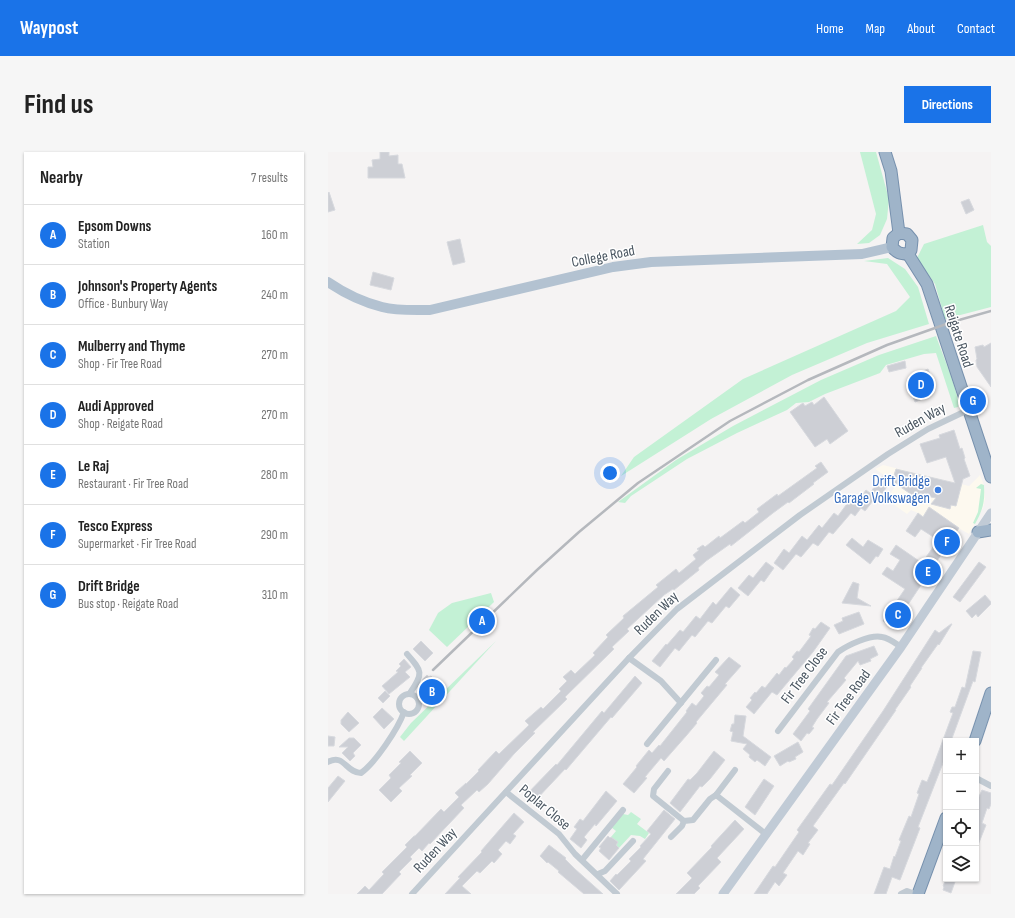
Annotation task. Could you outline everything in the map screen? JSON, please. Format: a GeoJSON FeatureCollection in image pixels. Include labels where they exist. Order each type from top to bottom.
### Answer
{"type":"FeatureCollection","features":[{"type":"Feature","properties":{"kind":"highway"},"geometry":{"type":"LineString","coordinates":[[884,152],[891,171],[900,233]]}},
{"type":"Feature","properties":{"kind":"highway"},"geometry":{"type":"LineString","coordinates":[[900,233],[907,234],[912,240],[911,250],[908,254],[896,252],[892,247],[893,238],[900,233]]}},
{"type":"Feature","properties":{"kind":"highway","name":"Reigate Road"},"geometry":{"type":"LineString","coordinates":[[908,254],[927,284],[968,410],[989,466],[991,477]]}},
{"type":"Feature","properties":{"kind":"highway"},"geometry":{"type":"LineString","coordinates":[[978,532],[991,530]]}},
{"type":"Feature","properties":{"kind":"highway"},"geometry":{"type":"LineString","coordinates":[[976,738],[991,693]]}},
{"type":"Feature","properties":{"kind":"highway"},"geometry":{"type":"LineString","coordinates":[[919,893],[943,826]]}},
{"type":"Feature","properties":{"kind":"main road","name":"College Road"},"geometry":{"type":"LineString","coordinates":[[328,282],[344,292],[383,307],[407,310],[430,310],[613,267],[643,263],[862,254],[892,247]]}},
{"type":"Feature","properties":{"kind":"main road","name":"Fir Tree Road"},"geometry":{"type":"LineString","coordinates":[[723,894],[767,835],[901,647],[991,512]]}},
{"type":"Feature","properties":{"kind":"street","name":"Ruden Way"},"geometry":{"type":"LineString","coordinates":[[412,894],[629,658],[677,609],[800,515],[888,454],[942,421],[968,410]]}},
{"type":"Feature","properties":{"kind":"street","name":"Fir Tree Close"},"geometry":{"type":"LineString","coordinates":[[778,731],[838,652],[845,647],[874,636],[890,640],[901,647]]}},
{"type":"Feature","properties":{"kind":"street"},"geometry":{"type":"LineString","coordinates":[[407,654],[419,669],[420,676],[410,693],[404,695],[399,701],[400,708],[404,712],[410,714],[414,713],[420,706],[418,698],[414,694],[410,693]]}},
{"type":"Feature","properties":{"kind":"street"},"geometry":{"type":"LineString","coordinates":[[629,658],[661,681],[681,702]]}},
{"type":"Feature","properties":{"kind":"street"},"geometry":{"type":"LineString","coordinates":[[647,744],[716,660]]}},
{"type":"Feature","properties":{"kind":"street"},"geometry":{"type":"LineString","coordinates":[[328,762],[338,759],[354,772],[361,773],[392,735],[404,712]]}},
{"type":"Feature","properties":{"kind":"street"},"geometry":{"type":"LineString","coordinates":[[668,771],[654,789],[653,796],[684,821],[693,820],[710,799],[716,795],[735,770]]}},
{"type":"Feature","properties":{"kind":"street"},"geometry":{"type":"LineString","coordinates":[[979,780],[991,786]]}},
{"type":"Feature","properties":{"kind":"street","name":"Poplar Close"},"geometry":{"type":"LineString","coordinates":[[506,792],[559,834],[575,854],[598,874],[617,894]]}},
{"type":"Feature","properties":{"kind":"street"},"geometry":{"type":"LineString","coordinates":[[716,795],[767,835]]}},
{"type":"Feature","properties":{"kind":"street"},"geometry":{"type":"LineString","coordinates":[[582,860],[623,810]]}},
{"type":"Feature","properties":{"kind":"street"},"geometry":{"type":"LineString","coordinates":[[671,837],[682,826],[684,821]]}},
{"type":"Feature","properties":{"kind":"street"},"geometry":{"type":"LineString","coordinates":[[598,874],[605,871],[633,841]]}},
{"type":"Feature","properties":{"kind":"street"},"geometry":{"type":"LineString","coordinates":[[901,894],[907,891],[919,893]]}},
{"type":"Feature","properties":{"kind":"shaded area"},"geometry":{"type":"Polygon","coordinates":[[[883,465],[969,486],[980,475],[984,485],[985,499],[983,508],[969,534],[960,529],[954,539],[918,513],[911,510],[907,514],[886,499],[897,484],[875,469],[883,465]]]}},
{"type":"Feature","properties":{"kind":"green space"},"geometry":{"type":"Polygon","coordinates":[[[860,152],[876,152],[889,199],[887,219],[880,235],[869,243],[857,244],[872,230],[876,214],[860,152]]]}},
{"type":"Feature","properties":{"kind":"green space"},"geometry":{"type":"Polygon","coordinates":[[[983,225],[987,242],[991,246],[991,307],[945,319],[935,284],[917,258],[924,244],[983,225]]]}},
{"type":"Feature","properties":{"kind":"green space"},"geometry":{"type":"Polygon","coordinates":[[[888,258],[905,269],[918,287],[929,324],[867,343],[792,375],[711,419],[621,476],[634,457],[743,379],[896,311],[910,297],[887,264],[864,261],[888,258]]]}},
{"type":"Feature","properties":{"kind":"green space"},"geometry":{"type":"Polygon","coordinates":[[[936,336],[953,383],[958,407],[954,408],[936,353],[924,354],[886,365],[880,373],[825,394],[809,402],[796,403],[787,410],[737,433],[687,459],[631,496],[625,503],[618,502],[676,460],[733,426],[821,380],[879,355],[936,336]]]}},
{"type":"Feature","properties":{"kind":"green space"},"geometry":{"type":"Polygon","coordinates":[[[981,484],[984,485],[984,501],[982,510],[975,524],[973,523],[978,512],[981,489],[976,488],[981,484]]]}},
{"type":"Feature","properties":{"kind":"green space"},"geometry":{"type":"Polygon","coordinates":[[[491,593],[494,602],[447,647],[429,630],[438,613],[452,603],[491,593]]]}},
{"type":"Feature","properties":{"kind":"green space"},"geometry":{"type":"Polygon","coordinates":[[[496,641],[404,741],[400,737],[411,723],[496,641]]]}},
{"type":"Feature","properties":{"kind":"green space"},"geometry":{"type":"Polygon","coordinates":[[[631,812],[641,819],[637,824],[649,833],[645,839],[640,836],[631,835],[619,848],[616,845],[618,842],[611,837],[616,831],[611,827],[623,814],[628,815],[631,812]]]}},
{"type":"Feature","properties":{"kind":"building"},"geometry":{"type":"Polygon","coordinates":[[[380,152],[389,152],[389,156],[398,155],[398,164],[402,164],[405,178],[368,178],[368,167],[373,167],[372,160],[380,159],[380,152]]]}},
{"type":"Feature","properties":{"kind":"building"},"geometry":{"type":"Polygon","coordinates":[[[329,192],[335,210],[328,212],[328,193],[329,192]]]}},
{"type":"Feature","properties":{"kind":"building"},"geometry":{"type":"Polygon","coordinates":[[[969,199],[974,210],[966,214],[961,202],[969,199]]]}},
{"type":"Feature","properties":{"kind":"building"},"geometry":{"type":"Polygon","coordinates":[[[460,239],[465,262],[453,265],[447,242],[460,239]]]}},
{"type":"Feature","properties":{"kind":"building"},"geometry":{"type":"Polygon","coordinates":[[[373,272],[394,278],[391,290],[370,285],[373,272]]]}},
{"type":"Feature","properties":{"kind":"building"},"geometry":{"type":"Polygon","coordinates":[[[991,343],[991,387],[977,367],[975,347],[983,345],[984,347],[991,343]]]}},
{"type":"Feature","properties":{"kind":"building"},"geometry":{"type":"Polygon","coordinates":[[[905,361],[906,368],[889,372],[887,366],[905,361]]]}},
{"type":"Feature","properties":{"kind":"building"},"geometry":{"type":"Polygon","coordinates":[[[928,369],[935,389],[931,396],[915,402],[907,381],[910,376],[928,369]]]}},
{"type":"Feature","properties":{"kind":"building"},"geometry":{"type":"Polygon","coordinates":[[[824,397],[848,431],[830,444],[827,439],[815,447],[790,412],[803,403],[805,406],[812,402],[814,405],[824,397]]]}},
{"type":"Feature","properties":{"kind":"building"},"geometry":{"type":"Polygon","coordinates":[[[954,430],[960,449],[962,448],[970,476],[963,479],[956,506],[951,505],[950,509],[931,504],[936,498],[916,494],[915,497],[892,481],[896,469],[955,483],[946,457],[927,463],[920,444],[940,438],[939,435],[954,430]]]}},
{"type":"Feature","properties":{"kind":"building"},"geometry":{"type":"Polygon","coordinates":[[[821,462],[828,472],[731,546],[730,544],[706,561],[698,568],[699,570],[674,590],[673,589],[664,595],[627,629],[629,631],[612,647],[614,649],[565,697],[567,699],[533,732],[535,733],[514,754],[488,784],[479,792],[477,790],[461,805],[464,808],[430,844],[429,843],[422,851],[419,848],[410,857],[412,859],[399,872],[401,874],[382,894],[357,894],[365,886],[369,890],[384,874],[382,872],[407,847],[405,845],[441,809],[444,812],[459,797],[455,793],[479,771],[478,770],[496,751],[499,754],[529,725],[525,721],[541,707],[543,709],[561,691],[559,689],[567,681],[563,677],[571,670],[575,674],[595,655],[593,653],[608,637],[606,635],[624,618],[623,616],[658,587],[656,585],[676,569],[679,573],[696,559],[693,555],[699,550],[697,549],[703,545],[705,547],[719,536],[720,538],[743,521],[745,523],[759,512],[757,509],[817,468],[815,466],[821,462]]]}},
{"type":"Feature","properties":{"kind":"building"},"geometry":{"type":"Polygon","coordinates":[[[882,476],[890,482],[882,494],[880,492],[865,511],[861,508],[855,516],[851,513],[833,534],[829,532],[818,546],[813,543],[801,557],[796,554],[783,570],[774,563],[784,549],[789,553],[802,536],[807,540],[819,525],[822,528],[834,513],[838,516],[849,501],[855,505],[866,490],[870,493],[882,476]]]}},
{"type":"Feature","properties":{"kind":"building"},"geometry":{"type":"Polygon","coordinates":[[[929,507],[959,528],[893,627],[883,621],[905,589],[882,574],[887,567],[893,571],[900,560],[890,554],[896,545],[922,563],[938,540],[921,529],[915,537],[906,531],[918,513],[923,517],[929,507]]]}},
{"type":"Feature","properties":{"kind":"building"},"geometry":{"type":"Polygon","coordinates":[[[852,538],[863,547],[868,540],[883,549],[878,557],[876,556],[870,564],[846,545],[852,538]]]}},
{"type":"Feature","properties":{"kind":"building"},"geometry":{"type":"Polygon","coordinates":[[[766,562],[774,568],[764,582],[761,580],[748,596],[738,588],[749,575],[753,578],[766,562]]]}},
{"type":"Feature","properties":{"kind":"building"},"geometry":{"type":"Polygon","coordinates":[[[979,562],[986,567],[960,602],[953,597],[979,562]]]}},
{"type":"Feature","properties":{"kind":"building"},"geometry":{"type":"Polygon","coordinates":[[[853,582],[859,584],[857,598],[871,606],[842,603],[853,582]]]}},
{"type":"Feature","properties":{"kind":"building"},"geometry":{"type":"Polygon","coordinates":[[[731,587],[740,595],[729,608],[726,606],[712,623],[708,621],[695,637],[692,635],[679,651],[675,648],[660,667],[652,661],[680,630],[683,632],[696,616],[700,619],[713,602],[716,605],[731,587]]]}},
{"type":"Feature","properties":{"kind":"building"},"geometry":{"type":"Polygon","coordinates":[[[985,595],[991,604],[978,617],[976,614],[972,618],[966,611],[985,595]]]}},
{"type":"Feature","properties":{"kind":"building"},"geometry":{"type":"Polygon","coordinates":[[[859,612],[864,624],[839,634],[834,625],[843,621],[842,618],[859,612]]]}},
{"type":"Feature","properties":{"kind":"building"},"geometry":{"type":"Polygon","coordinates":[[[821,622],[830,628],[813,652],[777,695],[772,692],[754,714],[746,707],[752,700],[750,698],[762,686],[765,688],[777,673],[779,675],[785,667],[786,668],[794,659],[792,657],[797,651],[799,652],[811,636],[809,635],[813,628],[815,629],[821,622]]]}},
{"type":"Feature","properties":{"kind":"building"},"geometry":{"type":"Polygon","coordinates":[[[951,624],[939,645],[938,644],[921,668],[896,710],[845,784],[844,783],[813,826],[818,830],[808,843],[810,844],[803,855],[798,851],[783,873],[787,875],[779,886],[775,882],[767,894],[754,894],[799,832],[797,830],[830,784],[832,785],[883,711],[935,630],[939,633],[951,624]]]}},
{"type":"Feature","properties":{"kind":"building"},"geometry":{"type":"Polygon","coordinates":[[[421,641],[433,653],[425,661],[413,649],[421,641]]]}},
{"type":"Feature","properties":{"kind":"building"},"geometry":{"type":"Polygon","coordinates":[[[874,646],[878,655],[870,659],[871,661],[860,665],[858,661],[844,678],[846,680],[827,702],[829,703],[812,727],[814,728],[809,734],[807,733],[801,741],[793,734],[810,711],[808,709],[846,656],[874,646]]]}},
{"type":"Feature","properties":{"kind":"building"},"geometry":{"type":"Polygon","coordinates":[[[973,651],[981,652],[975,682],[973,681],[952,738],[944,738],[953,713],[950,712],[952,707],[955,707],[962,687],[965,688],[973,651]]]}},
{"type":"Feature","properties":{"kind":"building"},"geometry":{"type":"Polygon","coordinates":[[[729,657],[741,666],[725,684],[727,685],[696,722],[697,723],[664,761],[661,758],[634,793],[623,784],[649,750],[652,753],[659,745],[660,746],[687,712],[686,711],[692,703],[696,706],[704,696],[701,693],[707,686],[709,687],[719,675],[715,672],[729,657]]]}},
{"type":"Feature","properties":{"kind":"building"},"geometry":{"type":"Polygon","coordinates":[[[404,659],[411,667],[405,672],[410,677],[389,694],[382,686],[398,672],[396,671],[401,666],[399,664],[404,659]]]}},
{"type":"Feature","properties":{"kind":"building"},"geometry":{"type":"Polygon","coordinates":[[[427,675],[429,677],[431,676],[440,686],[431,694],[422,685],[423,679],[427,675]]]}},
{"type":"Feature","properties":{"kind":"building"},"geometry":{"type":"Polygon","coordinates":[[[635,676],[642,683],[566,770],[565,769],[533,803],[525,796],[556,764],[557,765],[602,711],[604,713],[635,676]]]}},
{"type":"Feature","properties":{"kind":"building"},"geometry":{"type":"Polygon","coordinates":[[[385,691],[390,696],[383,703],[378,698],[385,691]]]}},
{"type":"Feature","properties":{"kind":"building"},"geometry":{"type":"Polygon","coordinates":[[[382,708],[394,719],[384,729],[373,717],[382,708]]]}},
{"type":"Feature","properties":{"kind":"building"},"geometry":{"type":"Polygon","coordinates":[[[348,712],[359,723],[349,732],[341,724],[341,720],[348,712]]]}},
{"type":"Feature","properties":{"kind":"building"},"geometry":{"type":"Polygon","coordinates":[[[735,715],[746,716],[743,736],[771,757],[765,766],[757,760],[755,762],[749,757],[750,755],[743,749],[747,744],[731,741],[733,732],[730,731],[732,724],[734,724],[735,715]]]}},
{"type":"Feature","properties":{"kind":"building"},"geometry":{"type":"Polygon","coordinates":[[[328,736],[335,737],[334,746],[328,746],[328,736]]]}},
{"type":"Feature","properties":{"kind":"building"},"geometry":{"type":"Polygon","coordinates":[[[349,738],[354,738],[361,745],[353,753],[355,756],[350,761],[342,753],[348,747],[339,747],[349,738]]]}},
{"type":"Feature","properties":{"kind":"building"},"geometry":{"type":"Polygon","coordinates":[[[943,740],[943,763],[918,827],[920,828],[900,880],[892,877],[886,894],[874,894],[884,867],[890,869],[901,841],[899,840],[909,816],[911,817],[922,780],[927,782],[943,740]]]}},
{"type":"Feature","properties":{"kind":"building"},"geometry":{"type":"Polygon","coordinates":[[[798,742],[803,752],[795,757],[796,759],[789,762],[788,761],[780,766],[774,756],[798,742]]]}},
{"type":"Feature","properties":{"kind":"building"},"geometry":{"type":"Polygon","coordinates":[[[410,751],[422,763],[410,775],[412,776],[399,788],[402,791],[391,802],[379,790],[391,778],[389,775],[410,751]]]}},
{"type":"Feature","properties":{"kind":"building"},"geometry":{"type":"Polygon","coordinates":[[[714,751],[725,760],[710,779],[702,787],[700,786],[680,812],[670,803],[688,779],[690,780],[697,773],[714,751]]]}},
{"type":"Feature","properties":{"kind":"building"},"geometry":{"type":"Polygon","coordinates":[[[338,776],[345,781],[328,802],[328,788],[338,776]]]}},
{"type":"Feature","properties":{"kind":"building"},"geometry":{"type":"Polygon","coordinates":[[[764,779],[774,786],[755,815],[745,807],[764,779]]]}},
{"type":"Feature","properties":{"kind":"building"},"geometry":{"type":"Polygon","coordinates":[[[982,790],[991,793],[991,804],[989,809],[987,808],[982,823],[986,825],[979,842],[979,810],[979,796],[982,790]]]}},
{"type":"Feature","properties":{"kind":"building"},"geometry":{"type":"Polygon","coordinates":[[[606,791],[617,801],[596,826],[595,824],[584,837],[587,840],[581,848],[570,839],[577,829],[574,827],[580,819],[583,821],[606,791]]]}},
{"type":"Feature","properties":{"kind":"building"},"geometry":{"type":"Polygon","coordinates":[[[664,810],[675,819],[643,859],[646,861],[619,890],[610,881],[631,861],[629,859],[651,834],[647,831],[664,810]]]}},
{"type":"Feature","properties":{"kind":"building"},"geometry":{"type":"Polygon","coordinates":[[[514,813],[524,822],[513,834],[516,836],[510,844],[506,841],[498,850],[502,854],[494,863],[492,861],[480,873],[477,871],[462,886],[471,894],[445,894],[460,878],[458,877],[482,852],[481,851],[514,813]]]}},
{"type":"Feature","properties":{"kind":"building"},"geometry":{"type":"Polygon","coordinates":[[[735,820],[744,829],[717,858],[721,862],[698,886],[700,888],[694,894],[676,894],[692,878],[687,873],[735,820]]]}},
{"type":"Feature","properties":{"kind":"building"},"geometry":{"type":"Polygon","coordinates":[[[608,836],[618,842],[616,845],[619,848],[609,860],[599,851],[601,848],[599,847],[608,836]]]}},
{"type":"Feature","properties":{"kind":"building"},"geometry":{"type":"Polygon","coordinates":[[[549,845],[566,858],[565,859],[575,869],[603,894],[584,894],[558,872],[559,871],[548,862],[547,863],[540,856],[549,845]]]}},
{"type":"Feature","properties":{"kind":"building"},"geometry":{"type":"Polygon","coordinates":[[[945,882],[955,882],[951,893],[943,890],[945,882]]]}},
{"type":"Feature","properties":{"kind":"railway"},"geometry":{"type":"LineString","coordinates":[[433,670],[537,570],[579,532],[638,483],[730,421],[808,380],[887,345],[952,322],[991,311]]}},
{"type":"Feature","properties":{"kind":"place","name":"Audi Approved"},"geometry":{"type":"Point","coordinates":[921,385]}},
{"type":"Feature","properties":{"kind":"place","name":"Drift Bridge"},"geometry":{"type":"Point","coordinates":[973,401]}},
{"type":"Feature","properties":{"kind":"place","name":"Drift Bridge Garage Volkswagen"},"geometry":{"type":"Point","coordinates":[938,490]}},
{"type":"Feature","properties":{"kind":"place","name":"Tesco Express"},"geometry":{"type":"Point","coordinates":[947,542]}},
{"type":"Feature","properties":{"kind":"place","name":"Le Raj"},"geometry":{"type":"Point","coordinates":[928,572]}},
{"type":"Feature","properties":{"kind":"place","name":"Mulberry and Thyme"},"geometry":{"type":"Point","coordinates":[898,615]}},
{"type":"Feature","properties":{"kind":"place","name":"Epsom Downs"},"geometry":{"type":"Point","coordinates":[482,621]}},
{"type":"Feature","properties":{"kind":"place","name":"Johnson's Property Agents"},"geometry":{"type":"Point","coordinates":[432,692]}}]}
